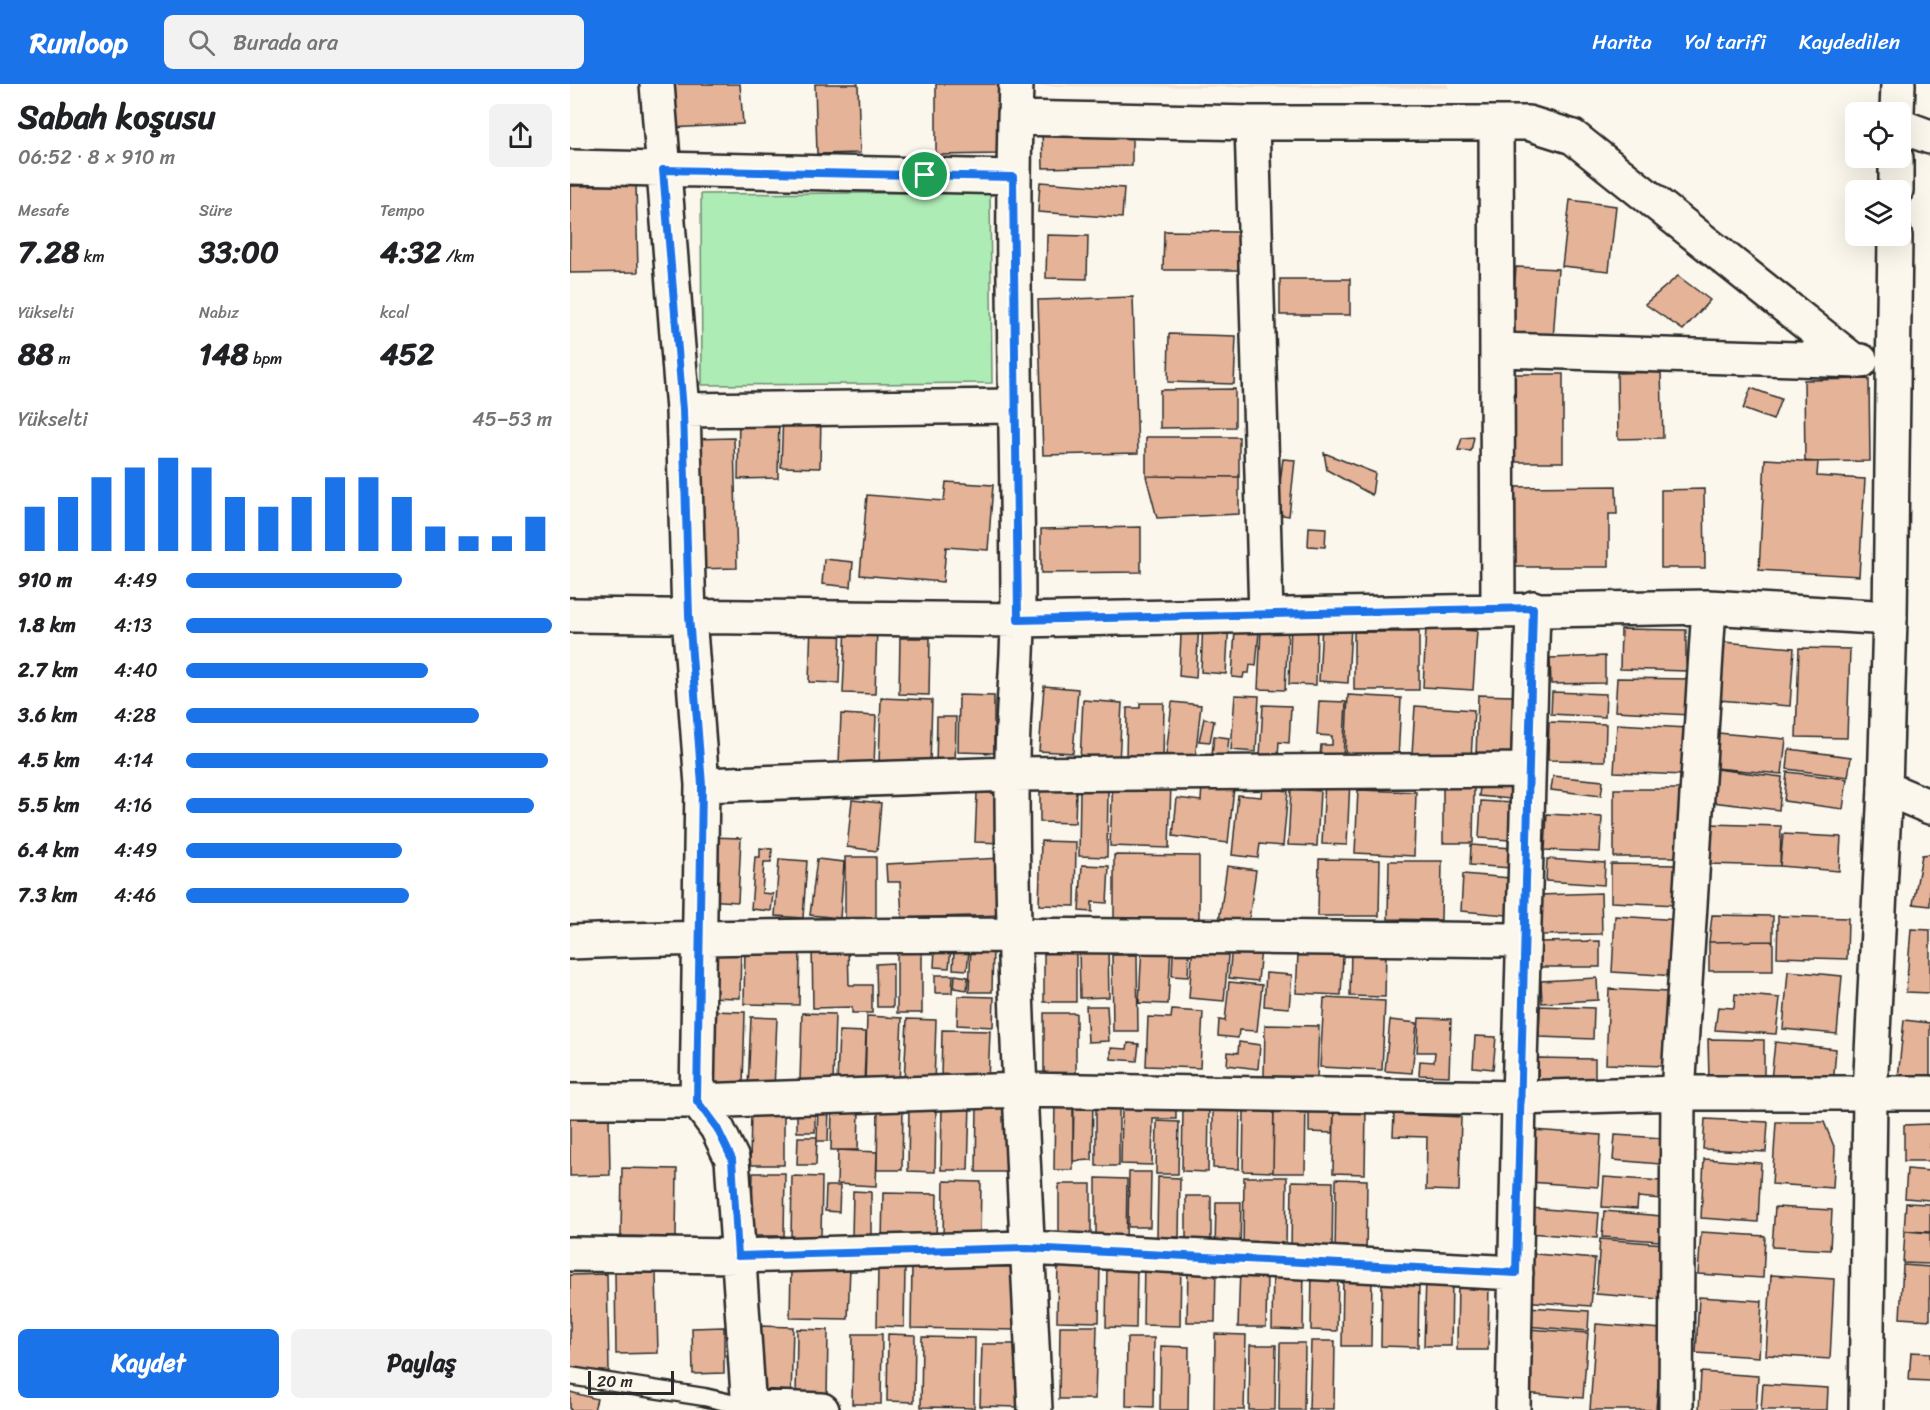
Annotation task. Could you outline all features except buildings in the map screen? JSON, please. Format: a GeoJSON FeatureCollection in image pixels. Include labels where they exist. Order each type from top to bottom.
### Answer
{"type":"FeatureCollection","features":[{"type":"Feature","properties":{"kind":"street"},"geometry":{"type":"LineString","coordinates":[[657,84],[683,410],[689,616],[702,785],[697,1101],[717,1128],[732,1159],[748,1409],[822,1410]]}},
{"type":"Feature","properties":{"kind":"street"},"geometry":{"type":"LineString","coordinates":[[1016,84],[1013,177],[1018,620],[1011,774],[1017,1034],[1022,1090],[1035,1410]]}},
{"type":"Feature","properties":{"kind":"street"},"geometry":{"type":"LineString","coordinates":[[1897,102],[1898,84]]}},
{"type":"Feature","properties":{"kind":"street"},"geometry":{"type":"LineString","coordinates":[[1015,118],[1252,123],[1528,123],[1574,137],[1854,361]]}},
{"type":"Feature","properties":{"kind":"street"},"geometry":{"type":"LineString","coordinates":[[1252,123],[1266,615]]}},
{"type":"Feature","properties":{"kind":"street"},"geometry":{"type":"LineString","coordinates":[[1496,123],[1498,609]]}},
{"type":"Feature","properties":{"kind":"street"},"geometry":{"type":"LineString","coordinates":[[1911,130],[1930,137]]}},
{"type":"Feature","properties":{"kind":"street"},"geometry":{"type":"LineString","coordinates":[[570,167],[1013,177]]}},
{"type":"Feature","properties":{"kind":"street"},"geometry":{"type":"LineString","coordinates":[[1866,1410],[1870,1094],[1885,788],[1890,618],[1895,246]]}},
{"type":"Feature","properties":{"kind":"street"},"geometry":{"type":"LineString","coordinates":[[1497,350],[1892,362]]}},
{"type":"Feature","properties":{"kind":"street"},"geometry":{"type":"LineString","coordinates":[[683,410],[1014,406]]}},
{"type":"Feature","properties":{"kind":"street"},"geometry":{"type":"LineString","coordinates":[[570,615],[1018,620],[1533,608],[1709,607],[1890,618]]}},
{"type":"Feature","properties":{"kind":"street"},"geometry":{"type":"LineString","coordinates":[[1676,1410],[1678,1093],[1709,607]]}},
{"type":"Feature","properties":{"kind":"street"},"geometry":{"type":"LineString","coordinates":[[1513,1410],[1527,770],[1533,608]]}},
{"type":"Feature","properties":{"kind":"street"},"geometry":{"type":"LineString","coordinates":[[702,785],[1011,774],[1527,770]]}},
{"type":"Feature","properties":{"kind":"street"},"geometry":{"type":"LineString","coordinates":[[1885,788],[1930,807]]}},
{"type":"Feature","properties":{"kind":"street"},"geometry":{"type":"LineString","coordinates":[[570,942],[700,937],[1015,935],[1523,940]]}},
{"type":"Feature","properties":{"kind":"street"},"geometry":{"type":"LineString","coordinates":[[570,1101],[697,1101],[1022,1090],[1519,1098],[1678,1093],[1930,1094]]}},
{"type":"Feature","properties":{"kind":"street"},"geometry":{"type":"LineString","coordinates":[[570,1254],[738,1256],[1028,1248],[1516,1273]]}},
{"type":"Feature","properties":{"kind":"lane"},"geometry":{"type":"LineString","coordinates":[[570,1376],[693,1395],[748,1409]]}},
{"type":"Feature","properties":{"kind":"shaded area"},"geometry":{"type":"Polygon","coordinates":[[[1039,84],[1447,84],[1449,88],[1039,86],[1039,84]]]}},
{"type":"Feature","properties":{"kind":"green space"},"geometry":{"type":"Polygon","coordinates":[[[990,192],[992,383],[702,385],[701,194],[990,192]]]}},
{"type":"Feature","properties":{"kind":"route"},"geometry":{"type":"LineString","coordinates":[[663,170],[925,175],[1013,177],[1018,620],[1533,608],[1527,770],[1516,1273],[1028,1248],[738,1256],[732,1159],[717,1128],[697,1101],[702,785],[689,616],[683,410],[663,170]]}}]}
